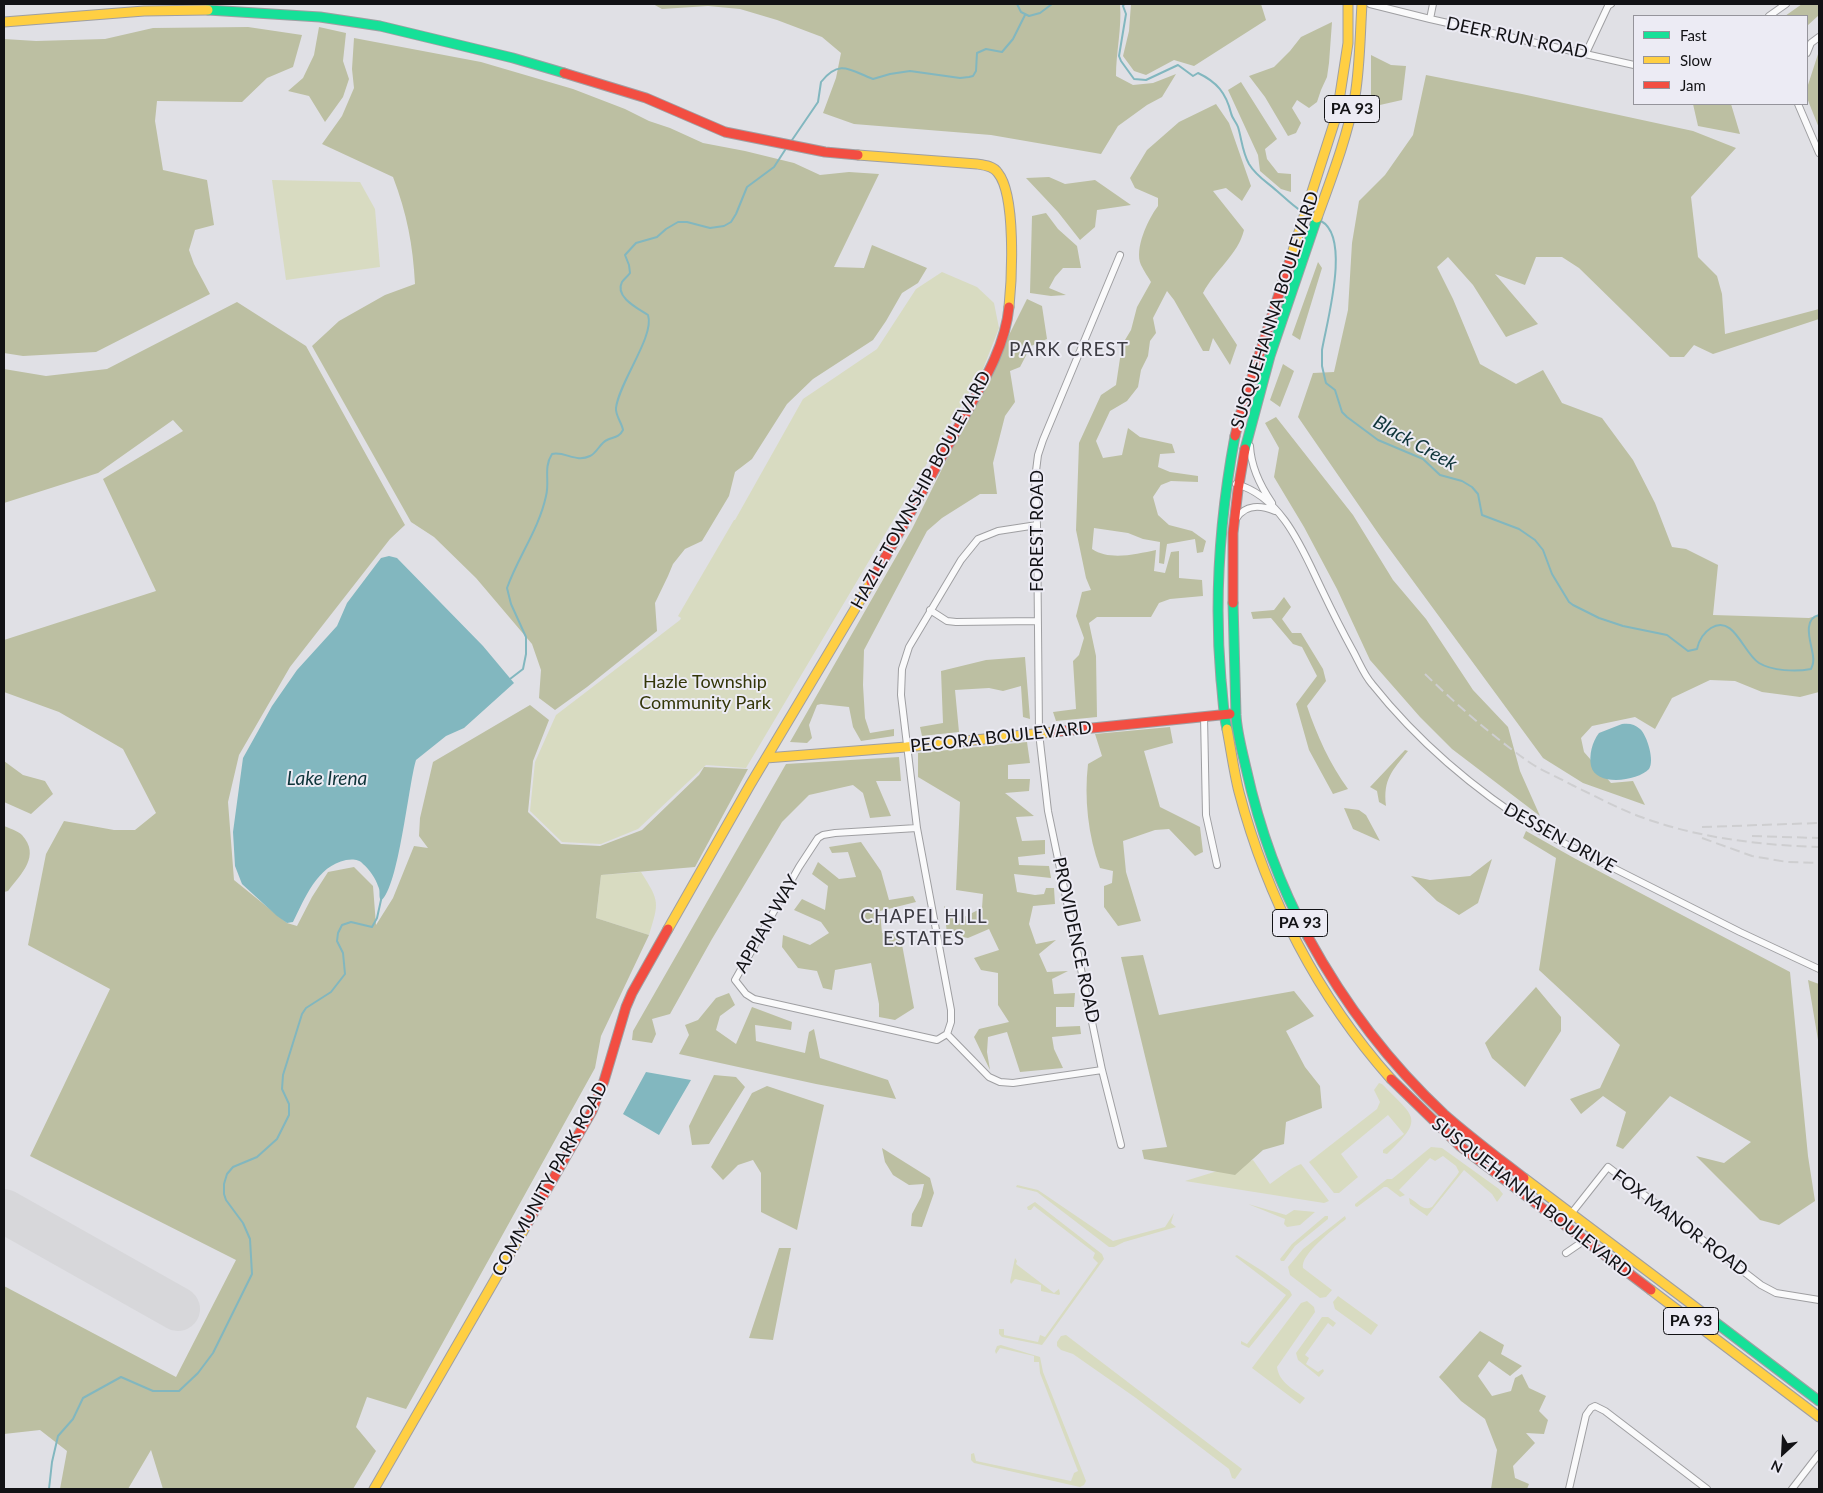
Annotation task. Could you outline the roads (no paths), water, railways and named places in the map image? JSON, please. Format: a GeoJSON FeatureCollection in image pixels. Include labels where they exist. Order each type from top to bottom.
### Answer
{"type":"FeatureCollection","features":[{"type":"Feature","properties":{"kind":"main road","name":"SUSQUEHANNA BOULEVARD"},"geometry":{"type":"LineString","coordinates":[[1348,4],[1348,43],[1337,114],[1246,393],[1227,483],[1217,571],[1218,670],[1223,714],[1235,783],[1269,886],[1297,945],[1337,1011],[1371,1057],[1421,1110],[1460,1146],[1819,1417]]}},
{"type":"Feature","properties":{"kind":"main road","name":"SUSQUEHANNA BOULEVARD"},"geometry":{"type":"LineString","coordinates":[[1362,4],[1359,63],[1352,107],[1338,158],[1283,316],[1249,432],[1234,522],[1232,557],[1233,688],[1235,713],[1237,728],[1264,835],[1299,922],[1339,991],[1381,1048],[1417,1088],[1470,1136],[1819,1401]]}},
{"type":"Feature","properties":{"kind":"main road","name":"HAZLE TOWNSHIP BOULEVARD"},"geometry":{"type":"LineString","coordinates":[[4,22],[154,11],[210,10],[329,18],[380,26],[513,58],[594,81],[646,98],[725,132],[825,152],[977,164],[993,168],[999,173],[1004,182],[1008,200],[1012,281],[1006,332],[990,368],[904,524],[825,662],[766,758]]}},
{"type":"Feature","properties":{"kind":"main road","name":"PECORA BOULEVARD"},"geometry":{"type":"LineString","coordinates":[[766,758],[906,747],[1235,713]]}},
{"type":"Feature","properties":{"kind":"main road","name":"COMMUNITY PARK ROAD"},"geometry":{"type":"LineString","coordinates":[[374,1489],[592,1111],[608,1074],[623,1011],[766,758]]}},
{"type":"Feature","properties":{"kind":"street","name":"DEER RUN ROAD"},"geometry":{"type":"LineString","coordinates":[[1370,4],[1430,20],[1633,65]]}},
{"type":"Feature","properties":{"kind":"street"},"geometry":{"type":"LineString","coordinates":[[1430,20],[1434,4]]}},
{"type":"Feature","properties":{"kind":"street"},"geometry":{"type":"LineString","coordinates":[[1586,53],[1608,6],[1611,4]]}},
{"type":"Feature","properties":{"kind":"street"},"geometry":{"type":"LineString","coordinates":[[1770,15],[1786,4]]}},
{"type":"Feature","properties":{"kind":"street"},"geometry":{"type":"LineString","coordinates":[[1809,44],[1819,37]]}},
{"type":"Feature","properties":{"kind":"street"},"geometry":{"type":"LineString","coordinates":[[1798,105],[1819,153]]}},
{"type":"Feature","properties":{"kind":"street","name":"FOREST ROAD"},"geometry":{"type":"LineString","coordinates":[[1039,733],[1035,479],[1038,455],[1120,255]]}},
{"type":"Feature","properties":{"kind":"street"},"geometry":{"type":"LineString","coordinates":[[1249,432],[1250,452],[1256,473],[1265,493],[1278,513]]}},
{"type":"Feature","properties":{"kind":"street","name":"DESSEN DRIVE"},"geometry":{"type":"LineString","coordinates":[[1227,483],[1239,485],[1254,493],[1278,513],[1297,539],[1370,683],[1433,752],[1462,776],[1516,816],[1540,831],[1819,969]]}},
{"type":"Feature","properties":{"kind":"street"},"geometry":{"type":"LineString","coordinates":[[1234,522],[1240,513],[1248,508],[1260,506],[1278,513]]}},
{"type":"Feature","properties":{"kind":"street"},"geometry":{"type":"LineString","coordinates":[[1037,526],[998,531],[978,539],[961,560],[930,610],[909,647],[902,669],[901,695],[906,747],[917,828],[951,1010],[951,1022],[947,1034],[989,1076],[1000,1082],[1013,1083],[1102,1070]]}},
{"type":"Feature","properties":{"kind":"street"},"geometry":{"type":"LineString","coordinates":[[930,610],[948,621],[956,622],[1037,621]]}},
{"type":"Feature","properties":{"kind":"street"},"geometry":{"type":"LineString","coordinates":[[1204,716],[1206,815],[1217,865]]}},
{"type":"Feature","properties":{"kind":"street","name":"PROVIDENCE ROAD"},"geometry":{"type":"LineString","coordinates":[[1039,733],[1048,811],[1102,1070],[1121,1145]]}},
{"type":"Feature","properties":{"kind":"street","name":"APPIAN WAY"},"geometry":{"type":"LineString","coordinates":[[917,828],[835,833],[818,838],[735,980],[746,994],[754,999],[937,1040],[947,1034]]}},
{"type":"Feature","properties":{"kind":"street","name":"FOX MANOR ROAD"},"geometry":{"type":"LineString","coordinates":[[1563,1224],[1608,1167],[1762,1285],[1776,1293],[1819,1300]]}},
{"type":"Feature","properties":{"kind":"street"},"geometry":{"type":"LineString","coordinates":[[1566,1252],[1585,1240]]}},
{"type":"Feature","properties":{"kind":"street"},"geometry":{"type":"LineString","coordinates":[[1569,1489],[1586,1415],[1595,1406],[1605,1411],[1707,1489]]}},
{"type":"Feature","properties":{"kind":"street"},"geometry":{"type":"LineString","coordinates":[[1792,1489],[1819,1454]]}},
{"type":"Feature","properties":{"kind":"water","name":"Lake Irena"},"geometry":{"type":"Polygon","coordinates":[[[389,556],[397,558],[483,646],[514,683],[464,728],[446,736],[416,760],[398,857],[387,892],[381,901],[377,883],[368,869],[357,860],[346,860],[336,863],[320,876],[307,893],[293,922],[287,923],[242,884],[235,866],[233,832],[243,758],[272,706],[297,670],[337,626],[347,603],[381,558],[389,556]]]}},
{"type":"Feature","properties":{"kind":"water"},"geometry":{"type":"Polygon","coordinates":[[[1622,724],[1634,725],[1643,732],[1649,748],[1651,765],[1644,773],[1636,777],[1618,780],[1601,777],[1594,773],[1591,766],[1590,757],[1593,744],[1599,733],[1622,724]]]}},
{"type":"Feature","properties":{"kind":"water"},"geometry":{"type":"Polygon","coordinates":[[[646,1072],[691,1080],[659,1135],[623,1114],[646,1072]]]}},
{"type":"Feature","properties":{"kind":"waterway","name":"Black Creek"},"geometry":{"type":"LineString","coordinates":[[1017,4],[1021,12],[1029,16],[1040,13],[1052,4]]}},
{"type":"Feature","properties":{"kind":"waterway","name":"Black Creek"},"geometry":{"type":"LineString","coordinates":[[1124,4],[1126,14],[1119,56],[1134,79],[1146,80],[1178,65],[1193,76],[1198,73],[1210,80],[1220,89],[1226,100],[1238,127],[1249,164],[1262,179],[1301,211]]}},
{"type":"Feature","properties":{"kind":"waterway"},"geometry":{"type":"LineString","coordinates":[[790,143],[818,102],[821,82],[834,70],[846,68],[873,79],[910,71],[960,78],[973,76],[976,71],[977,53],[986,49],[1002,52],[1013,39],[1025,15]]}},
{"type":"Feature","properties":{"kind":"waterway"},"geometry":{"type":"LineString","coordinates":[[510,679],[523,669],[526,654],[526,637],[511,604],[507,588],[543,508],[547,490],[549,459],[552,454],[585,458],[595,453],[605,441],[618,436],[623,430],[616,408],[623,385],[642,347],[649,324],[648,315],[629,302],[621,293],[620,287],[622,282],[630,273],[625,255],[636,243],[657,237],[678,222],[687,222],[710,228],[724,226],[731,222],[747,187],[774,167],[787,147]]}},
{"type":"Feature","properties":{"kind":"waterway","name":"Black Creek"},"geometry":{"type":"LineString","coordinates":[[1321,221],[1330,230],[1335,244],[1336,261],[1332,301],[1322,350],[1322,366],[1326,383],[1335,390],[1342,412],[1378,440],[1423,459],[1440,475],[1462,481],[1472,487],[1478,494],[1482,515],[1519,529],[1535,540],[1543,550],[1552,574],[1569,602],[1599,618],[1623,626],[1667,635],[1688,651],[1697,649],[1702,637],[1711,628],[1719,625],[1726,626],[1738,636],[1753,658],[1759,663],[1770,668],[1791,671],[1811,669],[1813,660],[1809,627],[1814,617],[1819,615]]}},
{"type":"Feature","properties":{"kind":"waterway"},"geometry":{"type":"LineString","coordinates":[[49,1489],[52,1462],[58,1436],[73,1419],[83,1398],[121,1377],[153,1391],[179,1391],[198,1373],[213,1353],[252,1274],[250,1239],[243,1223],[226,1200],[224,1194],[227,1174],[233,1167],[257,1157],[277,1139],[289,1115],[289,1104],[282,1089],[283,1075],[302,1014],[306,1008],[331,992],[345,974],[343,953],[337,941],[342,925],[351,922],[372,927],[377,918],[381,900]]}},
{"type":"Feature","properties":{"kind":"railway"},"geometry":{"type":"LineString","coordinates":[[1425,674],[1475,720],[1529,762],[1623,810],[1663,824],[1707,835],[1751,842],[1819,847]]}},
{"type":"Feature","properties":{"kind":"railway"},"geometry":{"type":"LineString","coordinates":[[1702,827],[1819,823]]}},
{"type":"Feature","properties":{"kind":"railway"},"geometry":{"type":"LineString","coordinates":[[1752,836],[1819,838]]}},
{"type":"Feature","properties":{"kind":"railway"},"geometry":{"type":"LineString","coordinates":[[1702,838],[1752,856],[1787,862],[1819,863]]}},
{"type":"Feature","properties":{"kind":"district","name":"PARK CREST"},"geometry":{"type":"Point","coordinates":[1069,350]}},
{"type":"Feature","properties":{"kind":"district","name":"CHAPEL HILL ESTATES"},"geometry":{"type":"Point","coordinates":[924,928]}},
{"type":"Feature","properties":{"kind":"park label","name":"Hazle Township Community Park"},"geometry":{"type":"Point","coordinates":[705,692]}}]}
